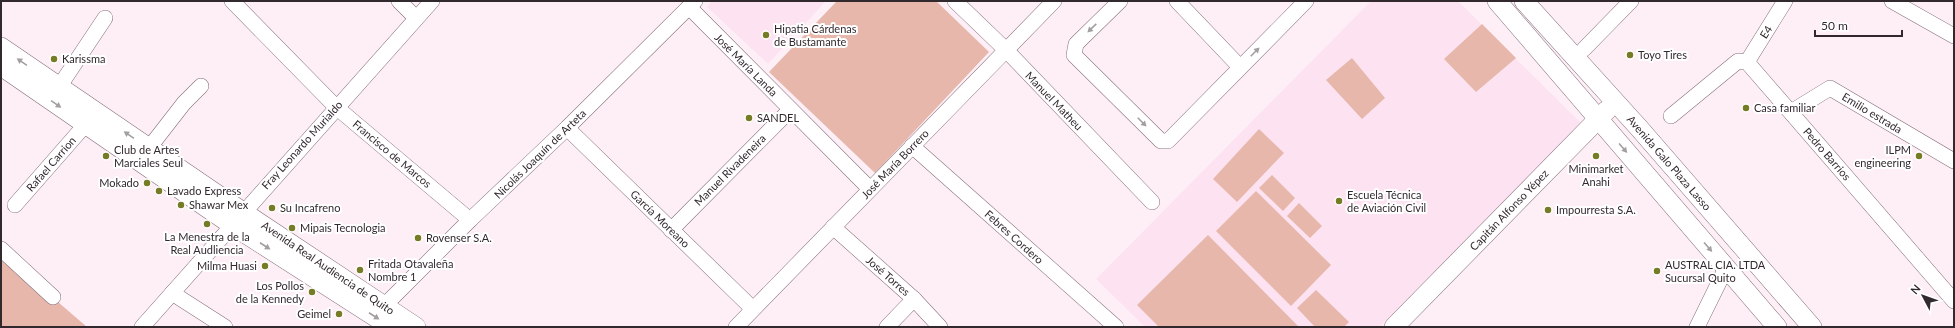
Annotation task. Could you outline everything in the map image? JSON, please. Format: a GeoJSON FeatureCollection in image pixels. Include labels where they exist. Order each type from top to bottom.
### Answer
{"type":"FeatureCollection","features":[{"type":"Feature","properties":{"kind":"main road","name":"Avenida Galo Plaza Lasso"},"geometry":{"type":"LineString","coordinates":[[1497,1],[1611,106],[1812,327]]}},
{"type":"Feature","properties":{"kind":"main road","name":"Avenida Galo Plaza Lasso"},"geometry":{"type":"LineString","coordinates":[[1511,1],[1611,106],[1828,327]]}},
{"type":"Feature","properties":{"kind":"main road","name":"Avenida Galo Plaza Lasso"},"geometry":{"type":"LineString","coordinates":[[1524,1],[1796,327]]}},
{"type":"Feature","properties":{"kind":"main road","name":"Avenida Galo Plaza Lasso"},"geometry":{"type":"LineString","coordinates":[[1542,1],[1584,49],[1611,106],[1726,268],[1777,327]]}},
{"type":"Feature","properties":{"kind":"main road","name":"Avenida Real Audiencia de Quito"},"geometry":{"type":"LineString","coordinates":[[1,47],[149,148],[237,218],[391,327]]}},
{"type":"Feature","properties":{"kind":"main road","name":"Avenida Real Audiencia de Quito"},"geometry":{"type":"LineString","coordinates":[[1,66],[86,124],[416,327]]}},
{"type":"Feature","properties":{"kind":"main road","name":"Capitán Alfonso Yépez"},"geometry":{"type":"LineString","coordinates":[[1394,327],[1611,106]]}},
{"type":"Feature","properties":{"kind":"street","name":"Francisco de Marcos"},"geometry":{"type":"LineString","coordinates":[[232,1],[336,107],[470,220]]}},
{"type":"Feature","properties":{"kind":"street"},"geometry":{"type":"LineString","coordinates":[[399,1],[416,18]]}},
{"type":"Feature","properties":{"kind":"street","name":"Fray Leonardo Murialdo"},"geometry":{"type":"LineString","coordinates":[[142,327],[237,218],[432,1]]}},
{"type":"Feature","properties":{"kind":"street","name":"Manuel Matheu"},"geometry":{"type":"LineString","coordinates":[[955,1],[1006,50],[1152,202]]}},
{"type":"Feature","properties":{"kind":"street","name":"José María Borrero"},"geometry":{"type":"LineString","coordinates":[[736,327],[1054,1]]}},
{"type":"Feature","properties":{"kind":"street"},"geometry":{"type":"LineString","coordinates":[[1120,1],[1076,44],[1074,55],[1161,141],[1168,141],[1306,1]]}},
{"type":"Feature","properties":{"kind":"street"},"geometry":{"type":"LineString","coordinates":[[1177,1],[1240,67]]}},
{"type":"Feature","properties":{"kind":"street"},"geometry":{"type":"LineString","coordinates":[[1584,49],[1631,1]]}},
{"type":"Feature","properties":{"kind":"street","name":"E4"},"geometry":{"type":"LineString","coordinates":[[1747,62],[1785,1]]}},
{"type":"Feature","properties":{"kind":"street"},"geometry":{"type":"LineString","coordinates":[[1892,1],[1954,36]]}},
{"type":"Feature","properties":{"kind":"street","name":"José María Landa"},"geometry":{"type":"LineString","coordinates":[[692,4],[790,110],[870,189]]}},
{"type":"Feature","properties":{"kind":"street","name":"Nicolás Joaquín de Arteta"},"geometry":{"type":"LineString","coordinates":[[384,306],[692,4]]}},
{"type":"Feature","properties":{"kind":"street"},"geometry":{"type":"LineString","coordinates":[[59,87],[105,18]]}},
{"type":"Feature","properties":{"kind":"street"},"geometry":{"type":"LineString","coordinates":[[1671,116],[1738,61],[1747,62]]}},
{"type":"Feature","properties":{"kind":"street","name":"Pedro Barrios"},"geometry":{"type":"LineString","coordinates":[[1747,62],[1954,301]]}},
{"type":"Feature","properties":{"kind":"street"},"geometry":{"type":"LineString","coordinates":[[149,148],[184,103],[201,86]]}},
{"type":"Feature","properties":{"kind":"street","name":"Emilio estrada"},"geometry":{"type":"LineString","coordinates":[[1791,112],[1830,88],[1954,161]]}},
{"type":"Feature","properties":{"kind":"street","name":"Manuel Rivadeneira"},"geometry":{"type":"LineString","coordinates":[[671,230],[790,110]]}},
{"type":"Feature","properties":{"kind":"street","name":"Rafael Carrion"},"geometry":{"type":"LineString","coordinates":[[15,205],[86,124]]}},
{"type":"Feature","properties":{"kind":"street","name":"García Moreano"},"geometry":{"type":"LineString","coordinates":[[567,128],[753,309]]}},
{"type":"Feature","properties":{"kind":"street","name":"Febres Cordero"},"geometry":{"type":"LineString","coordinates":[[912,146],[1116,327]]}},
{"type":"Feature","properties":{"kind":"street","name":"José Torres"},"geometry":{"type":"LineString","coordinates":[[833,227],[914,299],[940,327]]}},
{"type":"Feature","properties":{"kind":"street"},"geometry":{"type":"LineString","coordinates":[[1,249],[53,297]]}},
{"type":"Feature","properties":{"kind":"street"},"geometry":{"type":"LineString","coordinates":[[1697,327],[1726,268]]}},
{"type":"Feature","properties":{"kind":"street"},"geometry":{"type":"LineString","coordinates":[[172,293],[225,327]]}},
{"type":"Feature","properties":{"kind":"street"},"geometry":{"type":"LineString","coordinates":[[887,327],[914,299]]}},
{"type":"Feature","properties":{"kind":"shaded area","name":"Hipatia Cárdenas de Bustamante"},"geometry":{"type":"Polygon","coordinates":[[[712,1],[826,1],[768,64],[707,7],[712,1]]]}},
{"type":"Feature","properties":{"kind":"shaded area"},"geometry":{"type":"Polygon","coordinates":[[[837,1],[936,1],[989,52],[875,173],[769,72],[837,1]]]}},
{"type":"Feature","properties":{"kind":"shaded area","name":"Escuela Técnica de Aviación Civil"},"geometry":{"type":"Polygon","coordinates":[[[1371,1],[1458,1],[1581,123],[1380,327],[1145,327],[1096,279],[1371,1]]]}},
{"type":"Feature","properties":{"kind":"shaded area"},"geometry":{"type":"Polygon","coordinates":[[[1482,24],[1516,58],[1476,92],[1444,59],[1482,24]]]}},
{"type":"Feature","properties":{"kind":"shaded area"},"geometry":{"type":"Polygon","coordinates":[[[1352,58],[1385,98],[1362,119],[1326,80],[1352,58]]]}},
{"type":"Feature","properties":{"kind":"shaded area"},"geometry":{"type":"Polygon","coordinates":[[[1259,129],[1284,153],[1237,202],[1213,179],[1259,129]]]}},
{"type":"Feature","properties":{"kind":"shaded area"},"geometry":{"type":"Polygon","coordinates":[[[1272,175],[1295,198],[1283,211],[1259,188],[1272,175]]]}},
{"type":"Feature","properties":{"kind":"shaded area"},"geometry":{"type":"Polygon","coordinates":[[[1256,191],[1331,265],[1291,306],[1216,231],[1256,191]]]}},
{"type":"Feature","properties":{"kind":"shaded area"},"geometry":{"type":"Polygon","coordinates":[[[1299,203],[1322,226],[1310,238],[1287,216],[1299,203]]]}},
{"type":"Feature","properties":{"kind":"shaded area"},"geometry":{"type":"Polygon","coordinates":[[[1208,235],[1299,327],[1159,327],[1137,305],[1208,235]]]}},
{"type":"Feature","properties":{"kind":"shaded area"},"geometry":{"type":"Polygon","coordinates":[[[1,253],[87,327],[1,327],[1,253]]]}},
{"type":"Feature","properties":{"kind":"shaded area"},"geometry":{"type":"Polygon","coordinates":[[[1316,290],[1349,322],[1344,327],[1315,327],[1297,308],[1316,290]]]}},
{"type":"Feature","properties":{"kind":"place","name":"Hipatia Cárdenas de Bustamante"},"geometry":{"type":"Point","coordinates":[766,35]}},
{"type":"Feature","properties":{"kind":"place","name":"Toyo Tires"},"geometry":{"type":"Point","coordinates":[1630,55]}},
{"type":"Feature","properties":{"kind":"place","name":"Karissma"},"geometry":{"type":"Point","coordinates":[54,59]}},
{"type":"Feature","properties":{"kind":"place","name":"Casa familiar"},"geometry":{"type":"Point","coordinates":[1746,108]}},
{"type":"Feature","properties":{"kind":"place","name":"SANDEL"},"geometry":{"type":"Point","coordinates":[749,118]}},
{"type":"Feature","properties":{"kind":"place","name":"Club de Artes Marciales Seul"},"geometry":{"type":"Point","coordinates":[106,156]}},
{"type":"Feature","properties":{"kind":"place","name":"Minimarket Anahi"},"geometry":{"type":"Point","coordinates":[1596,156]}},
{"type":"Feature","properties":{"kind":"place","name":"ILPM engineering"},"geometry":{"type":"Point","coordinates":[1919,156]}},
{"type":"Feature","properties":{"kind":"place","name":"Mokado"},"geometry":{"type":"Point","coordinates":[147,183]}},
{"type":"Feature","properties":{"kind":"place","name":"Lavado Express"},"geometry":{"type":"Point","coordinates":[159,191]}},
{"type":"Feature","properties":{"kind":"place","name":"Escuela Técnica de Aviación Civil"},"geometry":{"type":"Point","coordinates":[1339,201]}},
{"type":"Feature","properties":{"kind":"place","name":"Shawar Mex"},"geometry":{"type":"Point","coordinates":[181,205]}},
{"type":"Feature","properties":{"kind":"place","name":"Su Incafreno"},"geometry":{"type":"Point","coordinates":[272,208]}},
{"type":"Feature","properties":{"kind":"place","name":"Impourresta S.A."},"geometry":{"type":"Point","coordinates":[1548,210]}},
{"type":"Feature","properties":{"kind":"place","name":"La Menestra de la Real Audliencia"},"geometry":{"type":"Point","coordinates":[207,224]}},
{"type":"Feature","properties":{"kind":"place","name":"Mipais Tecnologia"},"geometry":{"type":"Point","coordinates":[292,228]}},
{"type":"Feature","properties":{"kind":"place","name":"Rovenser S.A."},"geometry":{"type":"Point","coordinates":[418,238]}},
{"type":"Feature","properties":{"kind":"place","name":"Milma Huasi"},"geometry":{"type":"Point","coordinates":[265,266]}},
{"type":"Feature","properties":{"kind":"place","name":"Fritada Otavaleña Nombre 1"},"geometry":{"type":"Point","coordinates":[360,270]}},
{"type":"Feature","properties":{"kind":"place","name":"AUSTRAL CIA. LTDA Sucursal Quito"},"geometry":{"type":"Point","coordinates":[1657,271]}},
{"type":"Feature","properties":{"kind":"place","name":"Los Pollos de la Kennedy"},"geometry":{"type":"Point","coordinates":[312,292]}},
{"type":"Feature","properties":{"kind":"place","name":"Geimel"},"geometry":{"type":"Point","coordinates":[339,314]}}]}
